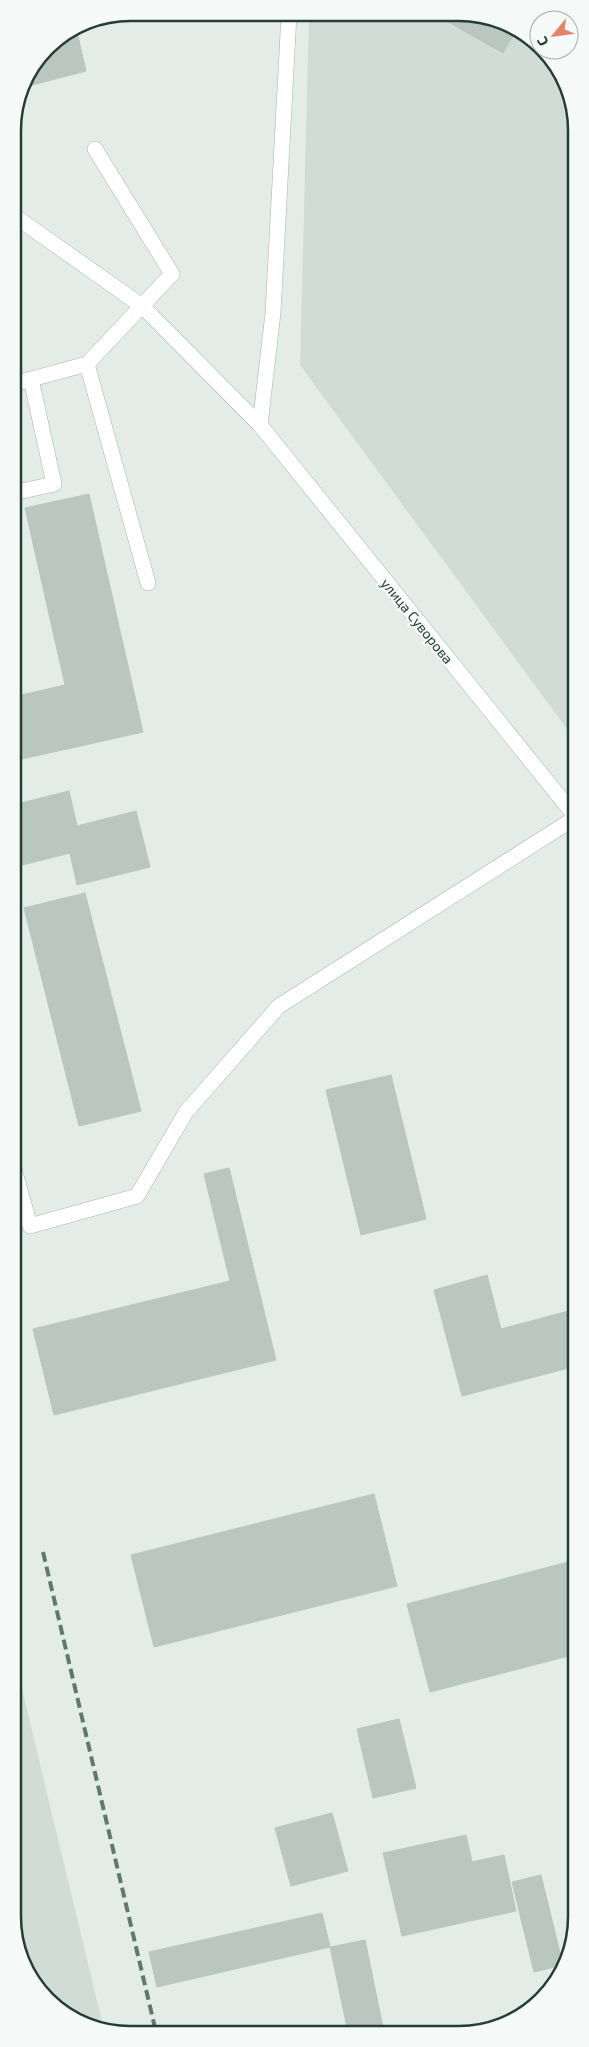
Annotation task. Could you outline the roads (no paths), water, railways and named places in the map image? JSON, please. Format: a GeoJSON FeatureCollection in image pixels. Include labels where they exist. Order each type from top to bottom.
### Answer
{"type":"FeatureCollection","features":[{"type":"Feature","properties":{"kind":"street"},"geometry":{"type":"LineString","coordinates":[[260,425],[273,313],[289,21]]}},
{"type":"Feature","properties":{"kind":"street"},"geometry":{"type":"LineString","coordinates":[[21,382],[87,364],[172,274],[94,149]]}},
{"type":"Feature","properties":{"kind":"street","name":"улица Суворова"},"geometry":{"type":"LineString","coordinates":[[21,221],[142,306],[260,425],[568,808]]}},
{"type":"Feature","properties":{"kind":"street"},"geometry":{"type":"LineString","coordinates":[[87,364],[148,583]]}},
{"type":"Feature","properties":{"kind":"street"},"geometry":{"type":"LineString","coordinates":[[21,491],[54,484],[30,379]]}},
{"type":"Feature","properties":{"kind":"street"},"geometry":{"type":"LineString","coordinates":[[21,1194],[30,1226],[136,1196],[186,1112],[279,1006],[568,821]]}},
{"type":"Feature","properties":{"kind":"railway"},"geometry":{"type":"LineString","coordinates":[[43,1552],[155,2026]]}}]}
